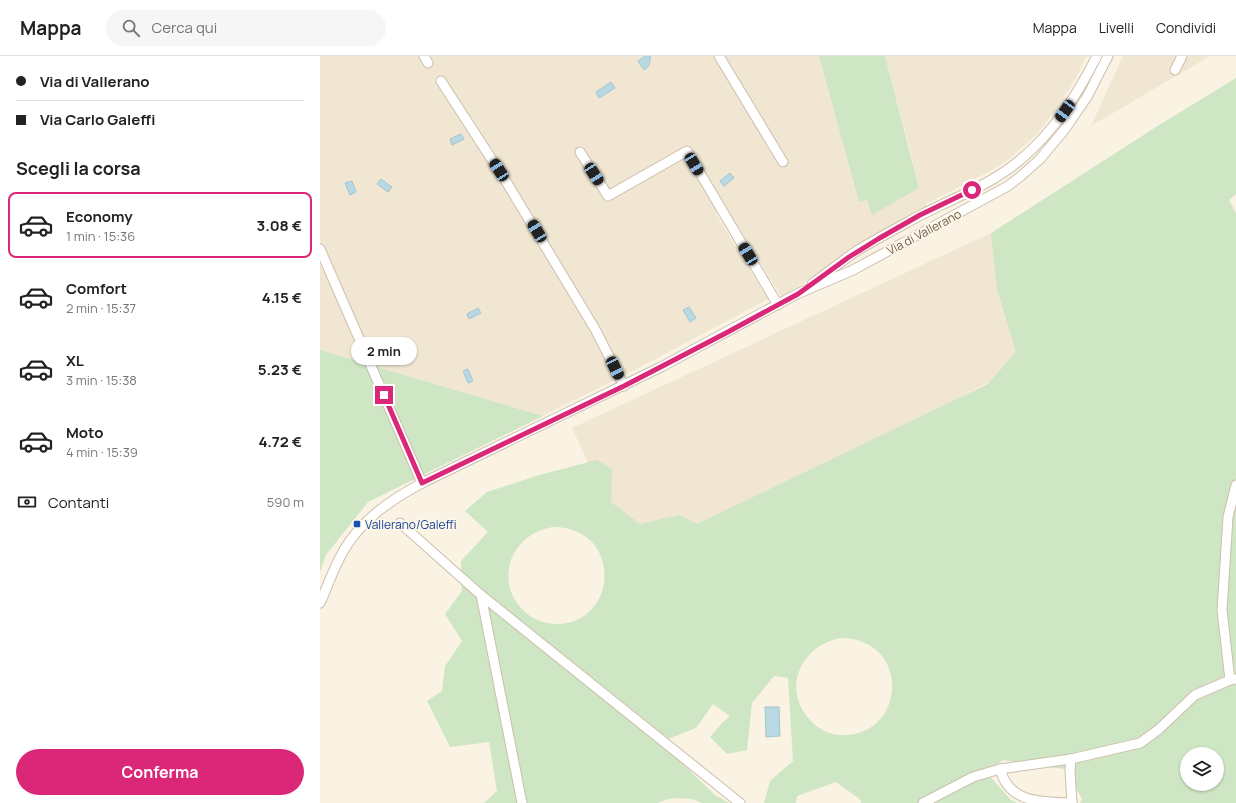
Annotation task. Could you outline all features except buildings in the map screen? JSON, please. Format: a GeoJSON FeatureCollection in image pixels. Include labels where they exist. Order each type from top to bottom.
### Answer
{"type":"FeatureCollection","features":[{"type":"Feature","properties":{"kind":"street"},"geometry":{"type":"LineString","coordinates":[[719,56],[783,162]]}},
{"type":"Feature","properties":{"kind":"street","name":"Via di Vallerano"},"geometry":{"type":"LineString","coordinates":[[798,294],[860,250],[920,215],[994,178],[1019,161],[1035,147],[1058,121],[1078,92],[1097,56]]}},
{"type":"Feature","properties":{"kind":"street","name":"Via di Vallerano"},"geometry":{"type":"LineString","coordinates":[[320,603],[340,558],[355,534],[381,508],[422,483],[624,386],[798,294],[841,276],[997,193],[1016,181],[1040,159],[1065,129],[1087,97],[1108,56]]}},
{"type":"Feature","properties":{"kind":"street"},"geometry":{"type":"LineString","coordinates":[[1175,70],[1182,56]]}},
{"type":"Feature","properties":{"kind":"street"},"geometry":{"type":"LineString","coordinates":[[441,81],[507,182],[596,329],[624,386]]}},
{"type":"Feature","properties":{"kind":"street"},"geometry":{"type":"LineString","coordinates":[[580,152],[608,196],[687,151],[778,305]]}},
{"type":"Feature","properties":{"kind":"street"},"geometry":{"type":"LineString","coordinates":[[320,249],[422,483]]}},
{"type":"Feature","properties":{"kind":"street"},"geometry":{"type":"LineString","coordinates":[[923,803],[973,777],[1000,768],[1071,759],[1140,743],[1158,730],[1195,695],[1233,679],[1222,610],[1228,517],[1236,485]]}},
{"type":"Feature","properties":{"kind":"street"},"geometry":{"type":"LineString","coordinates":[[400,523],[481,595],[740,803]]}},
{"type":"Feature","properties":{"kind":"street"},"geometry":{"type":"LineString","coordinates":[[481,595],[522,803]]}},
{"type":"Feature","properties":{"kind":"street"},"geometry":{"type":"LineString","coordinates":[[1000,768],[1003,780],[1008,788],[1030,802],[1072,803],[1070,770],[1071,759]]}},
{"type":"Feature","properties":{"kind":"shaded area"},"geometry":{"type":"Polygon","coordinates":[[[320,56],[819,56],[859,202],[867,200],[872,214],[919,188],[885,56],[1087,56],[1072,85],[1044,126],[1009,159],[992,170],[926,204],[926,209],[863,242],[782,298],[727,209],[716,214],[768,299],[644,365],[543,416],[320,350],[320,56]]]}},
{"type":"Feature","properties":{"kind":"shaded area"},"geometry":{"type":"Polygon","coordinates":[[[1123,56],[1210,56],[1091,126],[1123,56]]]}},
{"type":"Feature","properties":{"kind":"shaded area"},"geometry":{"type":"Polygon","coordinates":[[[991,233],[1044,353],[687,542],[644,537],[603,495],[572,428],[991,233]]]}},
{"type":"Feature","properties":{"kind":"green space"},"geometry":{"type":"Polygon","coordinates":[[[819,56],[885,56],[919,188],[872,215],[867,200],[859,202],[819,56]]]}},
{"type":"Feature","properties":{"kind":"green space"},"geometry":{"type":"Polygon","coordinates":[[[1236,78],[1236,194],[1229,200],[1236,213],[1236,803],[1080,803],[1082,799],[1065,769],[1003,760],[986,772],[1011,800],[1017,803],[861,803],[861,800],[836,782],[797,796],[796,803],[764,803],[770,781],[793,761],[788,678],[774,676],[752,703],[747,750],[727,754],[710,737],[730,716],[713,704],[696,728],[659,741],[715,795],[729,803],[702,803],[692,799],[676,798],[657,803],[484,803],[497,791],[489,742],[450,747],[427,701],[442,691],[445,666],[462,641],[445,614],[462,591],[461,561],[488,532],[465,511],[487,492],[539,475],[597,460],[612,469],[611,502],[640,524],[680,515],[697,524],[988,384],[1016,352],[997,289],[991,233],[1156,127],[1236,78]],[[553,527],[539,531],[527,538],[518,547],[512,559],[509,571],[509,584],[513,597],[529,616],[547,623],[557,624],[578,620],[592,608],[601,593],[604,575],[601,557],[592,542],[576,531],[553,527]],[[841,638],[827,642],[815,649],[806,659],[800,670],[797,682],[797,695],[801,708],[810,720],[820,729],[838,735],[863,731],[879,721],[889,705],[892,688],[889,670],[880,654],[864,643],[841,638]]]}},
{"type":"Feature","properties":{"kind":"green space"},"geometry":{"type":"Polygon","coordinates":[[[320,350],[543,416],[368,502],[326,555],[320,572],[320,350]]]}},
{"type":"Feature","properties":{"kind":"water"},"geometry":{"type":"Polygon","coordinates":[[[645,56],[650,56],[650,60],[648,66],[644,70],[638,61],[645,56]]]}},
{"type":"Feature","properties":{"kind":"water"},"geometry":{"type":"Polygon","coordinates":[[[611,82],[615,88],[599,98],[596,92],[611,82]]]}},
{"type":"Feature","properties":{"kind":"water"},"geometry":{"type":"Polygon","coordinates":[[[461,134],[464,139],[452,145],[450,139],[461,134]]]}},
{"type":"Feature","properties":{"kind":"water"},"geometry":{"type":"Polygon","coordinates":[[[730,173],[734,178],[724,186],[720,181],[730,173]]]}},
{"type":"Feature","properties":{"kind":"water"},"geometry":{"type":"Polygon","coordinates":[[[381,179],[392,187],[388,192],[377,184],[381,179]]]}},
{"type":"Feature","properties":{"kind":"water"},"geometry":{"type":"Polygon","coordinates":[[[352,181],[356,192],[350,195],[345,183],[352,181]]]}},
{"type":"Feature","properties":{"kind":"water"},"geometry":{"type":"Polygon","coordinates":[[[689,307],[696,318],[690,322],[683,310],[689,307]]]}},
{"type":"Feature","properties":{"kind":"water"},"geometry":{"type":"Polygon","coordinates":[[[478,308],[481,313],[469,319],[467,314],[478,308]]]}},
{"type":"Feature","properties":{"kind":"water"},"geometry":{"type":"Polygon","coordinates":[[[468,369],[473,381],[468,383],[463,371],[468,369]]]}},
{"type":"Feature","properties":{"kind":"water"},"geometry":{"type":"Polygon","coordinates":[[[765,707],[779,707],[780,736],[766,737],[765,707]]]}},
{"type":"Feature","properties":{"kind":"place","name":"Vallerano/Galeffi"},"geometry":{"type":"Point","coordinates":[357,524]}},
{"type":"Feature","properties":{"kind":"route"},"geometry":{"type":"LineString","coordinates":[[384,395],[422,483],[624,386],[726,333],[798,294],[849,257],[878,239],[920,215],[972,190]]}}]}
